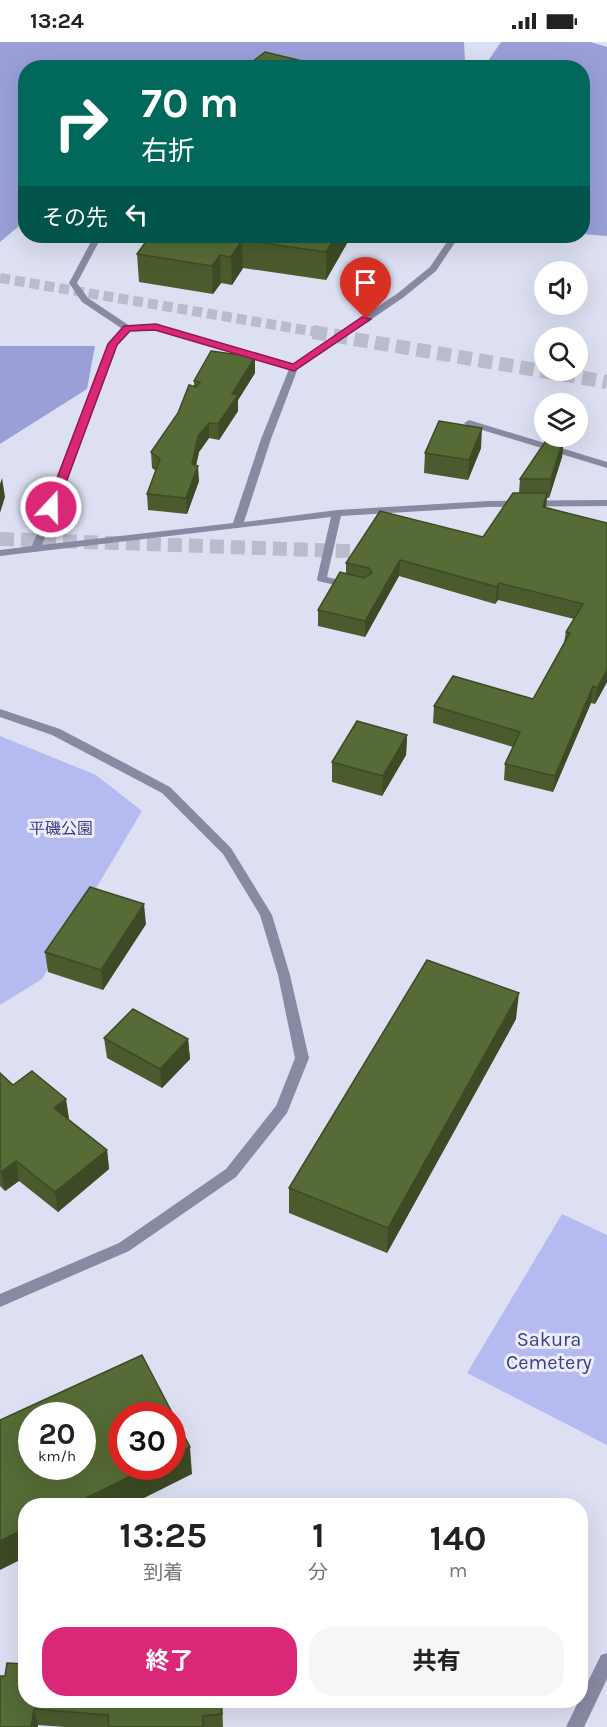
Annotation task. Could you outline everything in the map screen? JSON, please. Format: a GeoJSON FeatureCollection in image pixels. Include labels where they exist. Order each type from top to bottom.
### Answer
{"type":"FeatureCollection","features":[{"type":"Feature","properties":{"kind":"street"},"geometry":{"type":"LineString","coordinates":[[94,243],[73,283],[85,300],[127,328],[156,327],[294,368]]}},
{"type":"Feature","properties":{"kind":"street"},"geometry":{"type":"LineString","coordinates":[[238,524],[266,439],[294,368],[417,282],[433,269],[451,243]]}},
{"type":"Feature","properties":{"kind":"street"},"geometry":{"type":"LineString","coordinates":[[36,548],[112,344],[127,328]]}},
{"type":"Feature","properties":{"kind":"street"},"geometry":{"type":"LineString","coordinates":[[469,423],[607,465]]}},
{"type":"Feature","properties":{"kind":"street"},"geometry":{"type":"LineString","coordinates":[[0,553],[338,513],[488,504],[607,503]]}},
{"type":"Feature","properties":{"kind":"street"},"geometry":{"type":"LineString","coordinates":[[338,513],[322,579],[354,587]]}},
{"type":"Feature","properties":{"kind":"street"},"geometry":{"type":"LineString","coordinates":[[0,713],[56,732],[166,790],[227,851],[266,915],[284,975],[302,1058],[282,1109],[231,1173],[124,1247],[0,1301]]}},
{"type":"Feature","properties":{"kind":"street"},"geometry":{"type":"LineString","coordinates":[[588,1700],[607,1661]]}},
{"type":"Feature","properties":{"kind":"street"},"geometry":{"type":"LineString","coordinates":[[575,1727],[584,1708]]}},
{"type":"Feature","properties":{"kind":"green space","name":"平磯公園"},"geometry":{"type":"Polygon","coordinates":[[[0,736],[96,775],[142,811],[42,979],[0,1005],[0,736]]]}},
{"type":"Feature","properties":{"kind":"green space","name":"Sakura Cemetery"},"geometry":{"type":"Polygon","coordinates":[[[562,1214],[607,1235],[607,1445],[467,1373],[562,1214]]]}},
{"type":"Feature","properties":{"kind":"shaded area"},"geometry":{"type":"Polygon","coordinates":[[[0,42],[464,42],[465,60],[18,60],[18,227],[0,242],[0,42]]]}},
{"type":"Feature","properties":{"kind":"shaded area"},"geometry":{"type":"Polygon","coordinates":[[[501,42],[590,42],[607,47],[607,236],[590,235],[590,60],[489,60],[501,42]]]}},
{"type":"Feature","properties":{"kind":"shaded area"},"geometry":{"type":"Polygon","coordinates":[[[0,346],[95,346],[87,389],[0,444],[0,346]]]}},
{"type":"Feature","properties":{"kind":"building"},"geometry":{"type":"Polygon","coordinates":[[[265,52],[298,60],[254,60],[265,52]]]}},
{"type":"Feature","properties":{"kind":"building"},"geometry":{"type":"Polygon","coordinates":[[[145,243],[240,243],[231,257],[220,255],[212,266],[137,254],[145,243]]]}},
{"type":"Feature","properties":{"kind":"building"},"geometry":{"type":"Polygon","coordinates":[[[263,243],[332,243],[326,252],[263,243]]]}},
{"type":"Feature","properties":{"kind":"building"},"geometry":{"type":"Polygon","coordinates":[[[211,351],[255,357],[232,394],[238,395],[218,424],[209,423],[198,436],[192,464],[198,466],[186,498],[147,494],[160,459],[151,452],[178,413],[189,385],[196,387],[200,382],[194,381],[211,351]]]}},
{"type":"Feature","properties":{"kind":"building"},"geometry":{"type":"Polygon","coordinates":[[[439,421],[482,428],[469,460],[425,453],[439,421]]]}},
{"type":"Feature","properties":{"kind":"building"},"geometry":{"type":"Polygon","coordinates":[[[542,447],[561,447],[551,479],[520,479],[542,447]]]}},
{"type":"Feature","properties":{"kind":"building"},"geometry":{"type":"Polygon","coordinates":[[[513,493],[547,493],[543,507],[607,523],[607,670],[597,688],[593,686],[555,776],[505,764],[520,732],[434,706],[453,676],[533,699],[570,633],[566,632],[583,604],[499,583],[497,587],[400,560],[365,621],[318,610],[340,572],[364,578],[372,573],[369,568],[346,563],[380,511],[483,537],[513,493]]]}},
{"type":"Feature","properties":{"kind":"building"},"geometry":{"type":"Polygon","coordinates":[[[357,721],[407,735],[383,776],[332,762],[357,721]]]}},
{"type":"Feature","properties":{"kind":"building"},"geometry":{"type":"Polygon","coordinates":[[[90,887],[144,904],[101,970],[45,952],[90,887]]]}},
{"type":"Feature","properties":{"kind":"building"},"geometry":{"type":"Polygon","coordinates":[[[427,960],[519,993],[388,1228],[289,1188],[427,960]]]}},
{"type":"Feature","properties":{"kind":"building"},"geometry":{"type":"Polygon","coordinates":[[[133,1009],[188,1039],[160,1069],[104,1038],[133,1009]]]}},
{"type":"Feature","properties":{"kind":"building"},"geometry":{"type":"Polygon","coordinates":[[[32,1071],[66,1099],[54,1108],[107,1150],[55,1192],[16,1161],[0,1171],[0,1073],[13,1085],[32,1071]]]}},
{"type":"Feature","properties":{"kind":"building"},"geometry":{"type":"Polygon","coordinates":[[[142,1355],[167,1402],[108,1402],[108,1480],[123,1480],[86,1498],[18,1498],[18,1532],[0,1541],[0,1420],[18,1412],[18,1480],[96,1480],[96,1402],[39,1402],[142,1355]]]}},
{"type":"Feature","properties":{"kind":"building"},"geometry":{"type":"Polygon","coordinates":[[[7,1663],[18,1664],[18,1708],[222,1708],[222,1714],[203,1716],[203,1727],[109,1727],[108,1715],[34,1709],[31,1727],[0,1727],[0,1676],[5,1676],[7,1663]]]}},
{"type":"Feature","properties":{"kind":"tunnel"},"geometry":{"type":"LineString","coordinates":[[0,278],[322,333]]}},
{"type":"Feature","properties":{"kind":"tunnel"},"geometry":{"type":"LineString","coordinates":[[313,332],[607,382]]}},
{"type":"Feature","properties":{"kind":"tunnel"},"geometry":{"type":"LineString","coordinates":[[0,539],[375,552]]}},
{"type":"Feature","properties":{"kind":"route"},"geometry":{"type":"LineString","coordinates":[[51,507],[112,344],[127,328],[156,327],[294,368],[366,319]]}}]}
